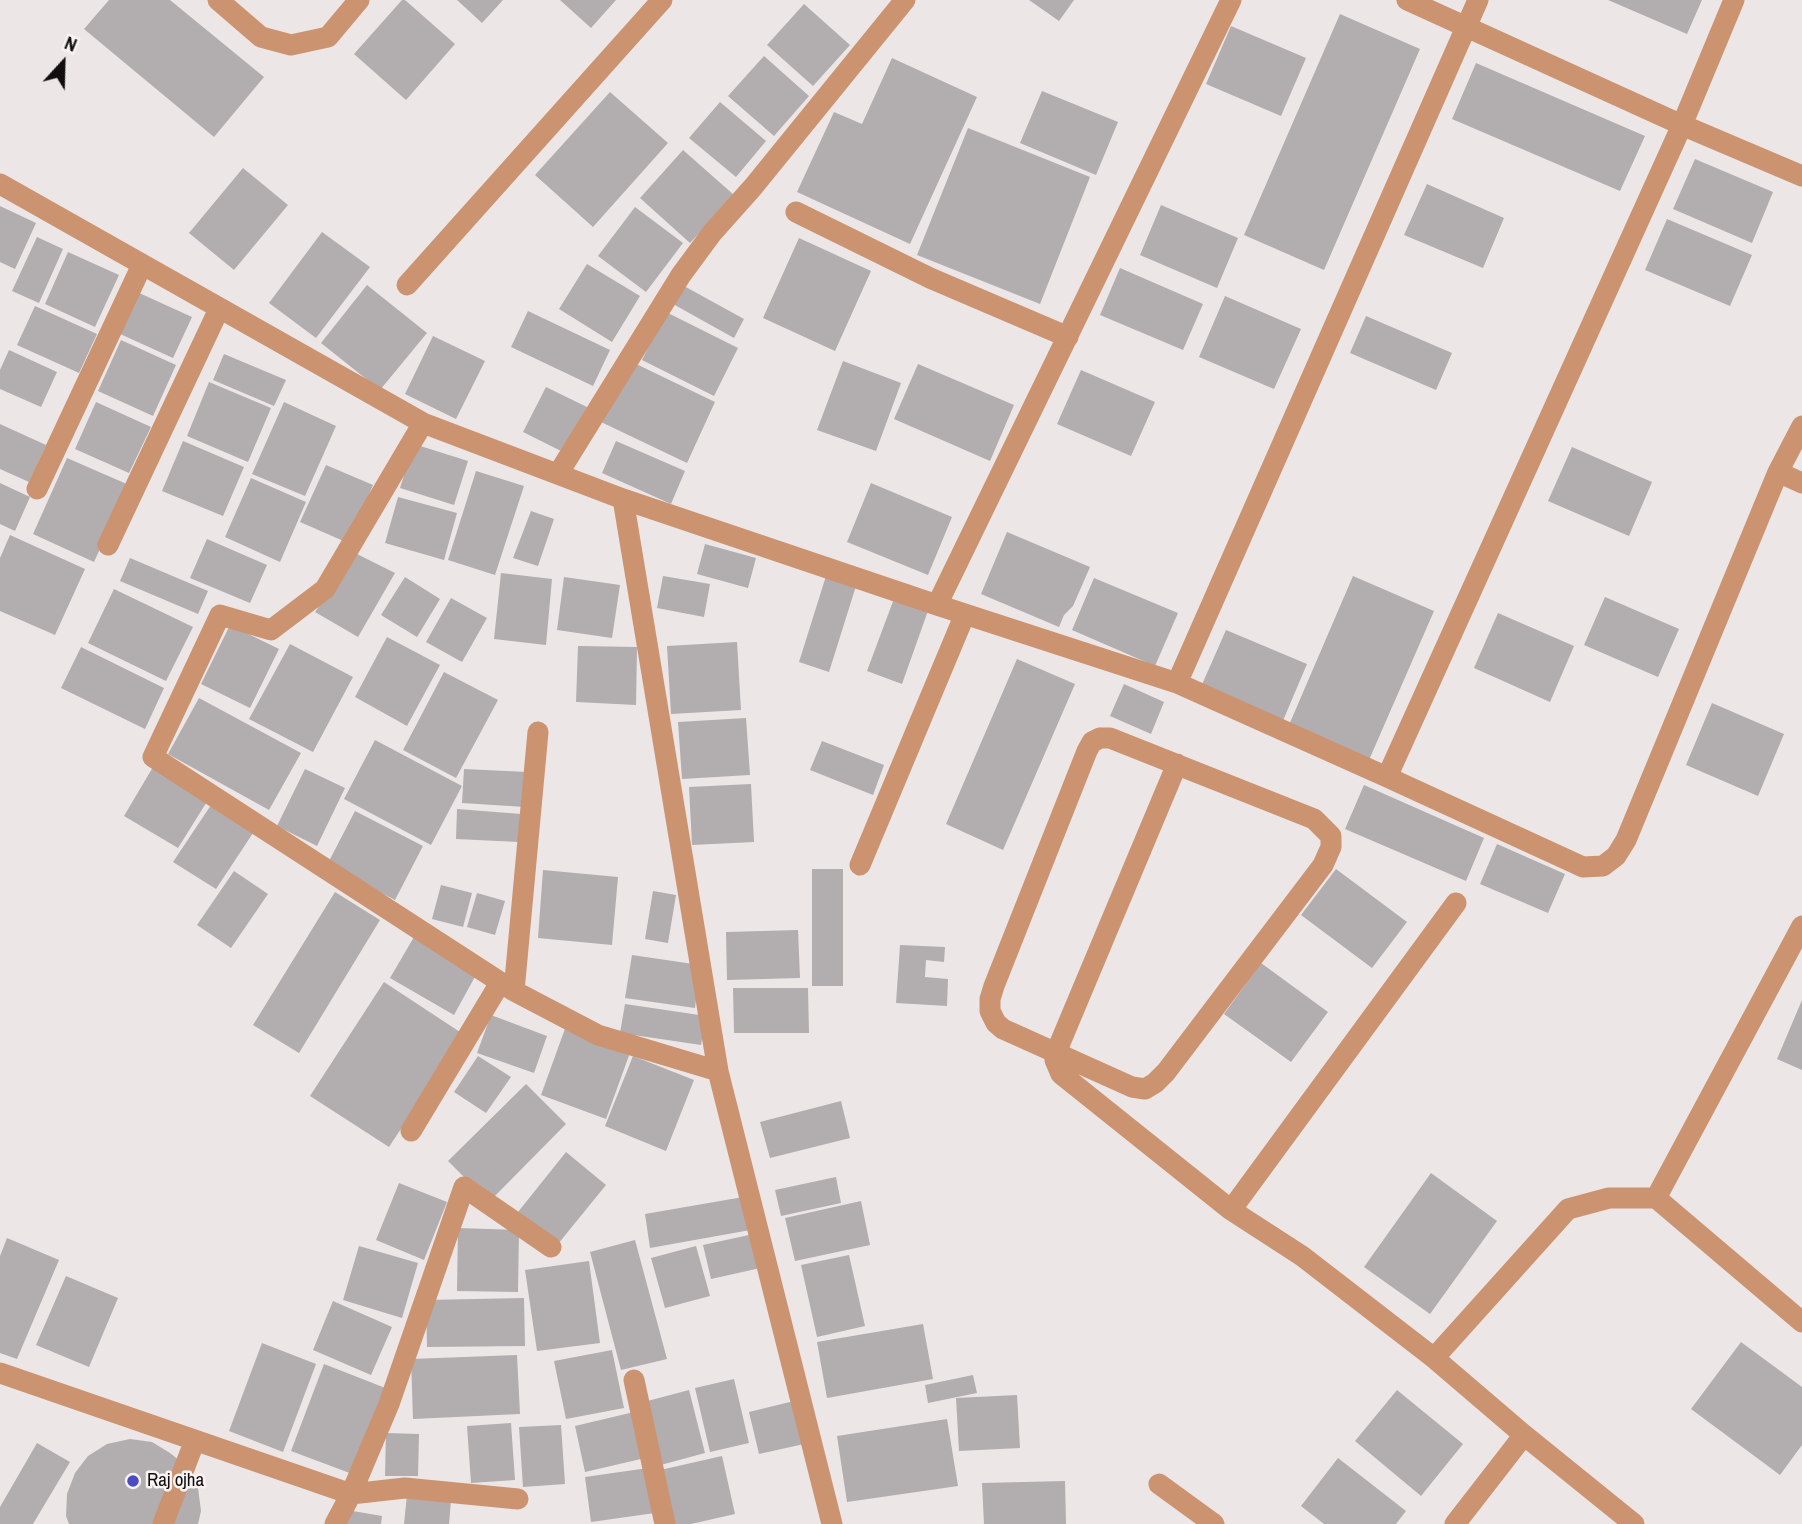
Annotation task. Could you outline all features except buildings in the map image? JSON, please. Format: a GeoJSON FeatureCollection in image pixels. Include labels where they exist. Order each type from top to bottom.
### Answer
{"type":"FeatureCollection","features":[{"type":"Feature","properties":{"kind":"street"},"geometry":{"type":"LineString","coordinates":[[218,0],[261,37],[291,45],[328,37],[359,0]]}},
{"type":"Feature","properties":{"kind":"street"},"geometry":{"type":"LineString","coordinates":[[407,285],[662,0]]}},
{"type":"Feature","properties":{"kind":"street"},"geometry":{"type":"LineString","coordinates":[[558,474],[681,275],[712,233],[753,187],[905,0]]}},
{"type":"Feature","properties":{"kind":"street"},"geometry":{"type":"LineString","coordinates":[[937,605],[1231,0]]}},
{"type":"Feature","properties":{"kind":"street"},"geometry":{"type":"LineString","coordinates":[[1407,0],[1682,125],[1802,176]]}},
{"type":"Feature","properties":{"kind":"street"},"geometry":{"type":"LineString","coordinates":[[1177,683],[1478,0]]}},
{"type":"Feature","properties":{"kind":"street"},"geometry":{"type":"LineString","coordinates":[[1387,777],[1682,125],[1734,0]]}},
{"type":"Feature","properties":{"kind":"street"},"geometry":{"type":"LineString","coordinates":[[0,184],[423,423],[623,499],[1177,683],[1583,867],[1603,866],[1616,856],[1626,840],[1777,472],[1802,426]]}},
{"type":"Feature","properties":{"kind":"street"},"geometry":{"type":"LineString","coordinates":[[796,212],[930,278],[1068,337]]}},
{"type":"Feature","properties":{"kind":"street"},"geometry":{"type":"LineString","coordinates":[[37,489],[142,265]]}},
{"type":"Feature","properties":{"kind":"street"},"geometry":{"type":"LineString","coordinates":[[108,545],[219,309]]}},
{"type":"Feature","properties":{"kind":"street"},"geometry":{"type":"LineString","coordinates":[[423,423],[324,589],[271,631],[220,615],[153,757],[507,987],[598,1035],[718,1071]]}},
{"type":"Feature","properties":{"kind":"street"},"geometry":{"type":"LineString","coordinates":[[1777,472],[1802,483]]}},
{"type":"Feature","properties":{"kind":"street"},"geometry":{"type":"LineString","coordinates":[[623,499],[718,1071],[832,1524]]}},
{"type":"Feature","properties":{"kind":"street"},"geometry":{"type":"LineString","coordinates":[[860,865],[965,614]]}},
{"type":"Feature","properties":{"kind":"street"},"geometry":{"type":"LineString","coordinates":[[411,1131],[507,987],[538,732]]}},
{"type":"Feature","properties":{"kind":"street"},"geometry":{"type":"LineString","coordinates":[[1100,737],[1110,738],[1177,764],[1314,819],[1331,836],[1331,847],[1323,865],[1166,1072],[1145,1089],[1132,1087],[1003,1029],[996,1023],[990,1011],[990,999],[1092,742],[1100,737]]}},
{"type":"Feature","properties":{"kind":"street"},"geometry":{"type":"LineString","coordinates":[[1177,764],[1057,1053],[1055,1060],[1061,1074],[1231,1210],[1302,1256],[1434,1358],[1634,1524]]}},
{"type":"Feature","properties":{"kind":"street"},"geometry":{"type":"LineString","coordinates":[[1231,1210],[1455,903]]}},
{"type":"Feature","properties":{"kind":"street"},"geometry":{"type":"LineString","coordinates":[[1656,1198],[1802,926]]}},
{"type":"Feature","properties":{"kind":"street"},"geometry":{"type":"LineString","coordinates":[[335,1524],[351,1494],[389,1404],[464,1187],[551,1247]]}},
{"type":"Feature","properties":{"kind":"street"},"geometry":{"type":"LineString","coordinates":[[1434,1358],[1568,1209],[1609,1198],[1656,1198],[1802,1322]]}},
{"type":"Feature","properties":{"kind":"street"},"geometry":{"type":"LineString","coordinates":[[0,1373],[351,1494],[405,1488],[518,1499]]}},
{"type":"Feature","properties":{"kind":"street"},"geometry":{"type":"LineString","coordinates":[[634,1380],[666,1524]]}},
{"type":"Feature","properties":{"kind":"street"},"geometry":{"type":"LineString","coordinates":[[1455,1524],[1524,1435]]}},
{"type":"Feature","properties":{"kind":"street"},"geometry":{"type":"LineString","coordinates":[[163,1524],[195,1440]]}},
{"type":"Feature","properties":{"kind":"street"},"geometry":{"type":"LineString","coordinates":[[1159,1484],[1214,1524]]}},
{"type":"Feature","properties":{"kind":"place","name":"Raj ojha"},"geometry":{"type":"Point","coordinates":[133,1481]}}]}
